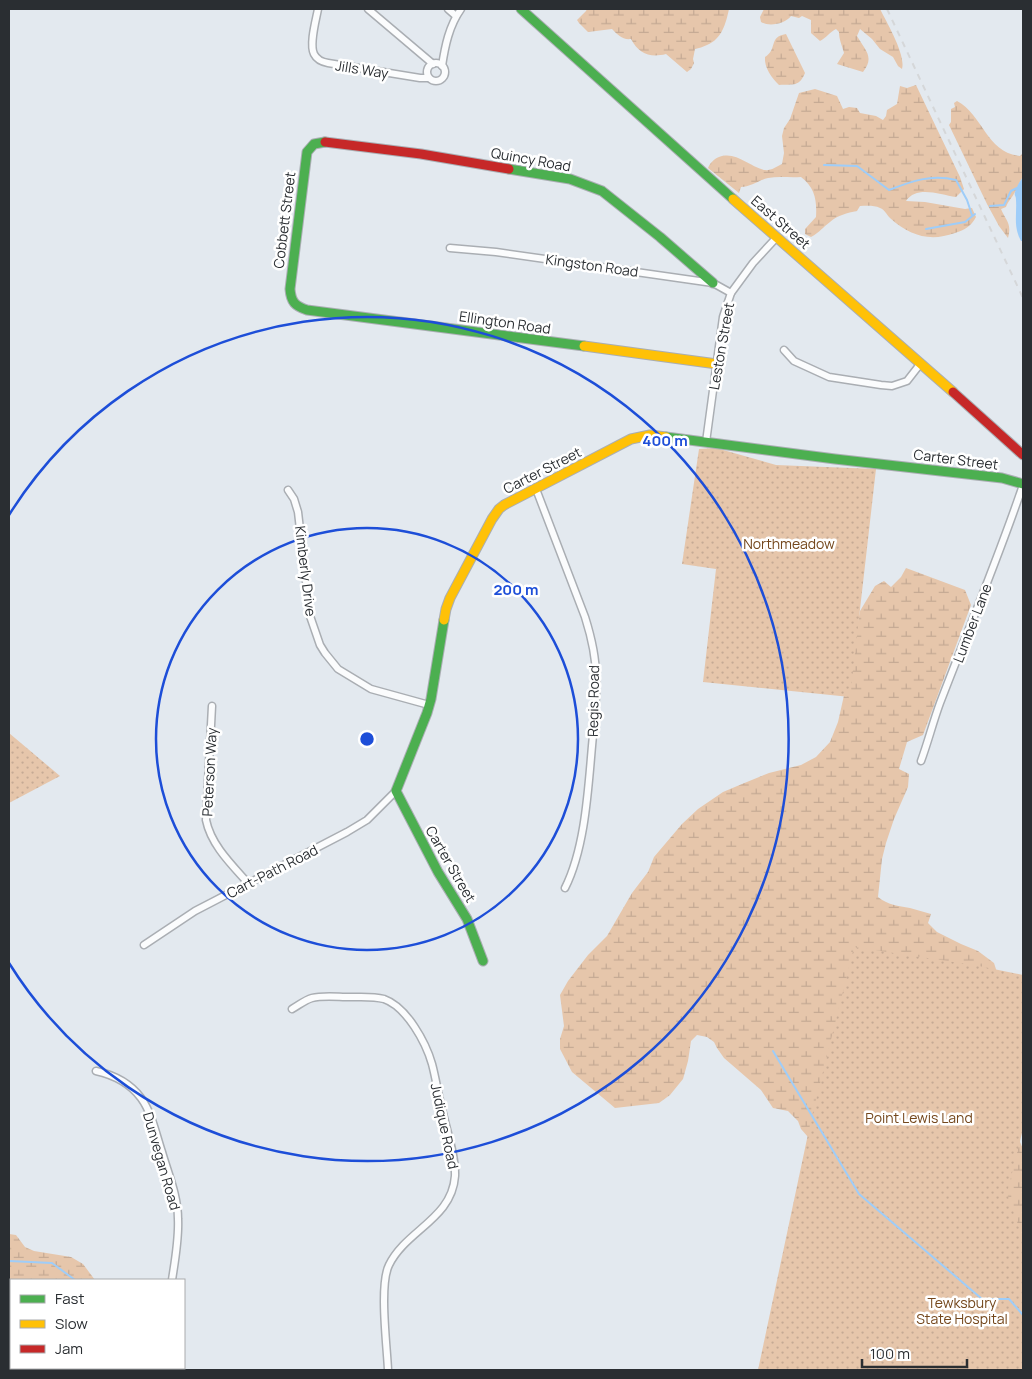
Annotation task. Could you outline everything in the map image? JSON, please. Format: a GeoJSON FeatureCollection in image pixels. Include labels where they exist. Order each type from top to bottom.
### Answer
{"type":"FeatureCollection","features":[{"type":"Feature","properties":{"kind":"street","name":"Jills Way"},"geometry":{"type":"LineString","coordinates":[[318,9],[313,48],[314,54],[319,60],[328,63],[429,78]]}},
{"type":"Feature","properties":{"kind":"street"},"geometry":{"type":"LineString","coordinates":[[368,9],[433,64]]}},
{"type":"Feature","properties":{"kind":"street"},"geometry":{"type":"LineString","coordinates":[[448,9],[456,16]]}},
{"type":"Feature","properties":{"kind":"street"},"geometry":{"type":"LineString","coordinates":[[442,66],[438,63],[433,64],[427,70],[429,78],[434,80],[441,78],[444,74],[442,66],[448,33],[461,9]]}},
{"type":"Feature","properties":{"kind":"street","name":"East Street"},"geometry":{"type":"LineString","coordinates":[[521,9],[722,190],[921,363],[1023,455]]}},
{"type":"Feature","properties":{"kind":"street","name":"Quincy Road"},"geometry":{"type":"LineString","coordinates":[[312,144],[322,141],[412,153],[570,179],[586,184],[602,191],[618,202],[713,282]]}},
{"type":"Feature","properties":{"kind":"street","name":"Cobbett Street"},"geometry":{"type":"LineString","coordinates":[[292,301],[290,289],[306,161],[308,148],[312,144]]}},
{"type":"Feature","properties":{"kind":"street","name":"Leston Street"},"geometry":{"type":"LineString","coordinates":[[706,442],[723,317],[731,293],[753,262],[777,237]]}},
{"type":"Feature","properties":{"kind":"street","name":"Kingston Road"},"geometry":{"type":"LineString","coordinates":[[450,248],[496,252],[713,282],[731,293]]}},
{"type":"Feature","properties":{"kind":"street","name":"Ellington Road"},"geometry":{"type":"LineString","coordinates":[[292,301],[300,308],[307,310],[717,364]]}},
{"type":"Feature","properties":{"kind":"street"},"geometry":{"type":"LineString","coordinates":[[784,350],[794,361],[829,377],[881,385],[892,386],[907,381],[921,363]]}},
{"type":"Feature","properties":{"kind":"street","name":"Carter Street"},"geometry":{"type":"LineString","coordinates":[[483,961],[467,919],[438,872],[396,791],[429,706],[446,609],[496,512],[504,505],[638,437],[650,435],[1002,478],[1023,484]]}},
{"type":"Feature","properties":{"kind":"street","name":"Lumber Lane"},"geometry":{"type":"LineString","coordinates":[[921,761],[939,706],[1008,530],[1023,484]]}},
{"type":"Feature","properties":{"kind":"street","name":"Kimberly Drive"},"geometry":{"type":"LineString","coordinates":[[288,490],[294,499],[298,512],[310,616],[320,645],[325,653],[338,669],[371,689],[429,706]]}},
{"type":"Feature","properties":{"kind":"street","name":"Regis Road"},"geometry":{"type":"LineString","coordinates":[[536,490],[585,617],[591,636],[596,676],[592,744],[582,831],[573,873],[565,888]]}},
{"type":"Feature","properties":{"kind":"street","name":"Peterson Way"},"geometry":{"type":"LineString","coordinates":[[212,706],[206,804],[208,831],[222,852],[248,883]]}},
{"type":"Feature","properties":{"kind":"street","name":"Cart-Path Road"},"geometry":{"type":"LineString","coordinates":[[144,945],[195,911],[367,820],[396,791]]}},
{"type":"Feature","properties":{"kind":"street","name":"Judique Road"},"geometry":{"type":"LineString","coordinates":[[292,1009],[317,997],[383,999],[392,1003],[410,1021],[422,1039],[432,1064],[455,1175],[451,1195],[442,1210],[406,1243],[388,1266],[384,1295],[388,1370]]}},
{"type":"Feature","properties":{"kind":"street","name":"Dunvegan Road"},"geometry":{"type":"LineString","coordinates":[[96,1071],[112,1075],[123,1081],[141,1098],[150,1116],[178,1209],[178,1227],[172,1279]]}},
{"type":"Feature","properties":{"kind":"green space"},"geometry":{"type":"Polygon","coordinates":[[[587,9],[729,9],[720,35],[712,42],[695,49],[694,63],[687,72],[666,54],[646,54],[631,39],[623,38],[612,29],[588,32],[577,20],[587,9]]]}},
{"type":"Feature","properties":{"kind":"green space"},"geometry":{"type":"Polygon","coordinates":[[[764,9],[880,9],[899,48],[902,69],[893,57],[880,49],[860,29],[857,36],[868,54],[867,67],[863,72],[837,64],[844,53],[839,32],[836,29],[820,41],[811,33],[811,20],[802,16],[799,18],[791,16],[781,23],[764,24],[761,22],[760,17],[764,9]]]}},
{"type":"Feature","properties":{"kind":"green space"},"geometry":{"type":"Polygon","coordinates":[[[786,34],[805,73],[798,83],[779,85],[767,69],[765,57],[769,54],[775,40],[786,34]]]}},
{"type":"Feature","properties":{"kind":"green space"},"geometry":{"type":"Polygon","coordinates":[[[916,85],[964,189],[956,197],[922,192],[916,193],[906,201],[925,202],[965,209],[972,208],[976,217],[970,225],[959,232],[937,237],[921,236],[905,229],[880,208],[860,206],[857,211],[836,218],[811,237],[805,234],[805,229],[816,217],[816,205],[812,190],[801,177],[768,178],[741,187],[739,193],[708,168],[715,159],[725,156],[736,157],[764,170],[782,164],[784,153],[782,136],[799,93],[815,89],[837,96],[843,109],[849,107],[857,108],[860,113],[876,116],[883,120],[887,110],[897,104],[900,86],[907,88],[916,85]]]}},
{"type":"Feature","properties":{"kind":"green space"},"geometry":{"type":"Polygon","coordinates":[[[957,101],[966,107],[992,141],[1000,148],[1020,156],[1023,153],[1023,177],[1006,207],[1001,209],[1009,225],[1008,238],[987,204],[949,125],[951,122],[951,109],[955,107],[954,103],[957,101]]]}},
{"type":"Feature","properties":{"kind":"green space","name":"Northmeadow"},"geometry":{"type":"Polygon","coordinates":[[[716,448],[776,465],[876,469],[850,697],[703,682],[716,569],[682,564],[699,449],[716,448]]]}},
{"type":"Feature","properties":{"kind":"green space"},"geometry":{"type":"Polygon","coordinates":[[[906,568],[965,590],[971,605],[923,735],[907,742],[899,769],[909,774],[908,787],[886,843],[882,859],[878,897],[893,905],[931,914],[928,923],[937,932],[978,951],[994,963],[1003,991],[1020,1142],[1023,1149],[1023,1289],[822,1153],[801,1129],[798,1121],[788,1111],[773,1108],[761,1090],[724,1058],[714,1042],[707,1037],[697,1035],[691,1041],[683,1079],[670,1095],[659,1103],[615,1108],[572,1072],[560,1049],[560,1039],[564,1026],[560,995],[588,955],[607,936],[632,893],[648,872],[654,857],[682,824],[698,809],[723,792],[769,773],[801,765],[816,757],[830,742],[838,722],[860,611],[875,586],[884,581],[891,587],[901,577],[906,568]]]}},
{"type":"Feature","properties":{"kind":"green space"},"geometry":{"type":"Polygon","coordinates":[[[9,733],[60,776],[9,803],[9,733]]]}},
{"type":"Feature","properties":{"kind":"green space","name":"Point Lewis Land"},"geometry":{"type":"Polygon","coordinates":[[[854,947],[974,965],[1023,975],[1023,1129],[1007,1193],[1023,1239],[1023,1370],[758,1370],[811,1120],[854,947]]]}},
{"type":"Feature","properties":{"kind":"green space"},"geometry":{"type":"Polygon","coordinates":[[[9,1234],[16,1235],[25,1247],[34,1251],[71,1257],[83,1264],[94,1279],[10,1279],[9,1281],[9,1234]]]}},
{"type":"Feature","properties":{"kind":"water"},"geometry":{"type":"Polygon","coordinates":[[[1023,177],[1023,241],[1021,241],[1016,225],[1015,193],[1023,177]]]}},
{"type":"Feature","properties":{"kind":"waterway"},"geometry":{"type":"LineString","coordinates":[[824,165],[857,166],[889,190],[914,181],[930,178],[956,180],[967,200],[972,215]]}},
{"type":"Feature","properties":{"kind":"waterway"},"geometry":{"type":"LineString","coordinates":[[990,206],[1004,205],[1011,191],[1017,188]]}},
{"type":"Feature","properties":{"kind":"waterway"},"geometry":{"type":"LineString","coordinates":[[926,229],[965,222],[975,214]]}},
{"type":"Feature","properties":{"kind":"waterway"},"geometry":{"type":"LineString","coordinates":[[773,1051],[859,1194],[982,1299],[1009,1299],[1023,1315]]}},
{"type":"Feature","properties":{"kind":"waterway"},"geometry":{"type":"LineString","coordinates":[[9,1261],[52,1263],[74,1279]]}},
{"type":"Feature","properties":{"kind":"railway"},"geometry":{"type":"LineString","coordinates":[[887,9],[1023,298]]}},
{"type":"Feature","properties":{"kind":"traffic: fast"},"geometry":{"type":"LineString","coordinates":[[521,9],[733,199]]}},
{"type":"Feature","properties":{"kind":"traffic: fast"},"geometry":{"type":"LineString","coordinates":[[325,142],[314,144],[307,152],[290,289],[291,297],[299,307],[307,310],[584,346]]}},
{"type":"Feature","properties":{"kind":"traffic: fast"},"geometry":{"type":"LineString","coordinates":[[509,169],[570,179],[602,191],[660,237],[713,283]]}},
{"type":"Feature","properties":{"kind":"traffic: fast"},"geometry":{"type":"LineString","coordinates":[[666,437],[1002,478],[1023,484]]}},
{"type":"Feature","properties":{"kind":"traffic: fast"},"geometry":{"type":"LineString","coordinates":[[444,620],[431,699],[396,791],[438,872],[467,919],[483,961]]}},
{"type":"Feature","properties":{"kind":"traffic: slow"},"geometry":{"type":"LineString","coordinates":[[733,199],[953,392]]}},
{"type":"Feature","properties":{"kind":"traffic: slow"},"geometry":{"type":"LineString","coordinates":[[584,346],[717,364]]}},
{"type":"Feature","properties":{"kind":"traffic: slow"},"geometry":{"type":"LineString","coordinates":[[444,620],[450,598],[499,509],[631,439],[650,435],[666,437]]}},
{"type":"Feature","properties":{"kind":"traffic: jam"},"geometry":{"type":"LineString","coordinates":[[325,142],[421,154],[509,169]]}},
{"type":"Feature","properties":{"kind":"traffic: jam"},"geometry":{"type":"LineString","coordinates":[[953,392],[1023,455]]}},
{"type":"Feature","properties":{"kind":"park label","name":"Tewksbury State Hospital"},"geometry":{"type":"Point","coordinates":[962,1310]}}]}
